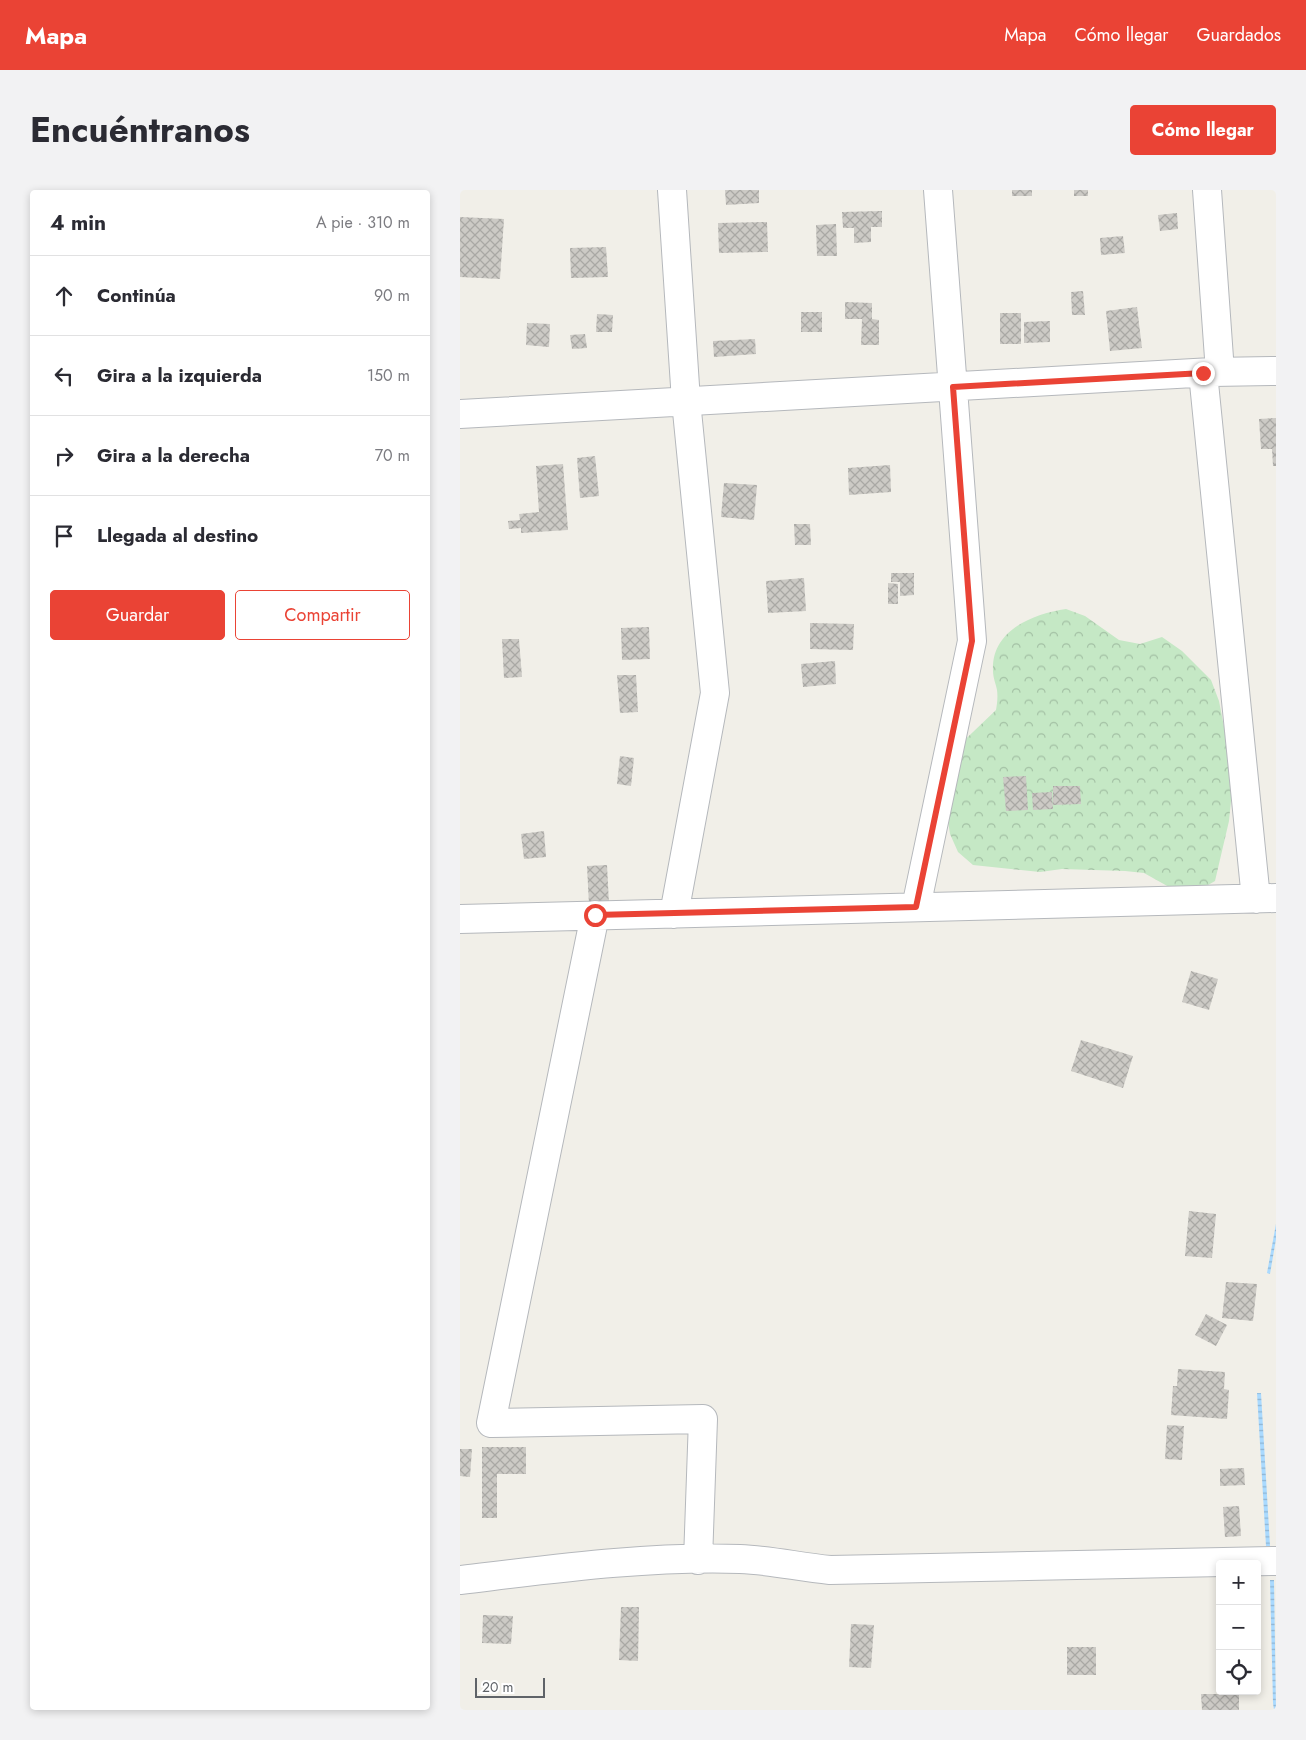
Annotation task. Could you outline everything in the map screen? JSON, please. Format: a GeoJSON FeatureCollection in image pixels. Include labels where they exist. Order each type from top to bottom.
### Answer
{"type":"FeatureCollection","features":[{"type":"Feature","properties":{"kind":"street"},"geometry":{"type":"LineString","coordinates":[[672,190],[686,402],[715,693],[674,914]]}},
{"type":"Feature","properties":{"kind":"street"},"geometry":{"type":"LineString","coordinates":[[916,907],[972,641],[938,190]]}},
{"type":"Feature","properties":{"kind":"street"},"geometry":{"type":"LineString","coordinates":[[460,919],[1266,898],[1212,372],[1207,190]]}},
{"type":"Feature","properties":{"kind":"street"},"geometry":{"type":"LineString","coordinates":[[460,414],[1212,372],[1276,371]]}},
{"type":"Feature","properties":{"kind":"street"},"geometry":{"type":"LineString","coordinates":[[595,915],[491,1423],[703,1419],[698,1560]]}},
{"type":"Feature","properties":{"kind":"street"},"geometry":{"type":"LineString","coordinates":[[460,1580],[617,1562],[698,1560],[768,1560],[797,1567],[830,1570],[1276,1561]]}},
{"type":"Feature","properties":{"kind":"green space"},"geometry":{"type":"Polygon","coordinates":[[[1066,609],[1085,616],[1119,640],[1140,644],[1162,637],[1182,651],[1211,680],[1219,701],[1231,763],[1231,801],[1229,821],[1215,881],[1196,892],[1178,892],[1144,873],[1062,869],[1040,872],[973,865],[958,852],[950,834],[944,795],[950,754],[996,710],[997,690],[993,674],[994,657],[999,645],[1007,635],[1016,626],[1028,620],[1053,611],[1066,609]]]}},
{"type":"Feature","properties":{"kind":"water"},"geometry":{"type":"Polygon","coordinates":[[[1276,1224],[1276,1239],[1270,1274],[1267,1273],[1276,1224]]]}},
{"type":"Feature","properties":{"kind":"water"},"geometry":{"type":"Polygon","coordinates":[[[1257,1393],[1261,1393],[1270,1546],[1266,1546],[1257,1393]]]}},
{"type":"Feature","properties":{"kind":"water"},"geometry":{"type":"Polygon","coordinates":[[[1270,1580],[1274,1580],[1276,1710],[1274,1710],[1273,1703],[1270,1580]]]}},
{"type":"Feature","properties":{"kind":"building"},"geometry":{"type":"Polygon","coordinates":[[[725,190],[759,190],[759,203],[726,205],[725,190]]]}},
{"type":"Feature","properties":{"kind":"building"},"geometry":{"type":"Polygon","coordinates":[[[1012,190],[1032,190],[1032,196],[1012,196],[1012,190]]]}},
{"type":"Feature","properties":{"kind":"building"},"geometry":{"type":"Polygon","coordinates":[[[1074,190],[1088,190],[1088,196],[1074,196],[1074,190]]]}},
{"type":"Feature","properties":{"kind":"building"},"geometry":{"type":"Polygon","coordinates":[[[882,211],[882,227],[871,227],[871,242],[854,243],[854,228],[843,228],[842,212],[882,211]]]}},
{"type":"Feature","properties":{"kind":"building"},"geometry":{"type":"Polygon","coordinates":[[[1177,213],[1178,229],[1160,231],[1158,215],[1177,213]]]}},
{"type":"Feature","properties":{"kind":"building"},"geometry":{"type":"Polygon","coordinates":[[[460,217],[504,219],[500,279],[460,277],[460,217]]]}},
{"type":"Feature","properties":{"kind":"building"},"geometry":{"type":"Polygon","coordinates":[[[767,222],[768,252],[719,253],[718,223],[767,222]]]}},
{"type":"Feature","properties":{"kind":"building"},"geometry":{"type":"Polygon","coordinates":[[[836,224],[837,256],[817,256],[816,225],[836,224]]]}},
{"type":"Feature","properties":{"kind":"building"},"geometry":{"type":"Polygon","coordinates":[[[1123,236],[1125,253],[1101,255],[1100,238],[1123,236]]]}},
{"type":"Feature","properties":{"kind":"building"},"geometry":{"type":"Polygon","coordinates":[[[606,247],[608,277],[571,278],[570,248],[606,247]]]}},
{"type":"Feature","properties":{"kind":"building"},"geometry":{"type":"Polygon","coordinates":[[[1083,291],[1085,315],[1072,315],[1071,292],[1083,291]]]}},
{"type":"Feature","properties":{"kind":"building"},"geometry":{"type":"Polygon","coordinates":[[[845,302],[872,303],[872,319],[879,320],[879,345],[861,345],[862,319],[845,319],[845,302]]]}},
{"type":"Feature","properties":{"kind":"building"},"geometry":{"type":"Polygon","coordinates":[[[1137,307],[1142,348],[1110,351],[1106,311],[1137,307]]]}},
{"type":"Feature","properties":{"kind":"building"},"geometry":{"type":"Polygon","coordinates":[[[801,312],[822,312],[822,332],[801,332],[801,312]]]}},
{"type":"Feature","properties":{"kind":"building"},"geometry":{"type":"Polygon","coordinates":[[[1000,313],[1021,313],[1021,344],[1000,344],[1000,313]]]}},
{"type":"Feature","properties":{"kind":"building"},"geometry":{"type":"Polygon","coordinates":[[[597,314],[613,315],[612,332],[596,332],[597,314]]]}},
{"type":"Feature","properties":{"kind":"building"},"geometry":{"type":"Polygon","coordinates":[[[1050,321],[1050,342],[1024,343],[1024,322],[1050,321]]]}},
{"type":"Feature","properties":{"kind":"building"},"geometry":{"type":"Polygon","coordinates":[[[527,323],[550,324],[549,347],[526,345],[527,323]]]}},
{"type":"Feature","properties":{"kind":"building"},"geometry":{"type":"Polygon","coordinates":[[[585,334],[587,348],[572,349],[570,335],[585,334]]]}},
{"type":"Feature","properties":{"kind":"building"},"geometry":{"type":"Polygon","coordinates":[[[755,339],[756,354],[714,357],[713,341],[755,339]]]}},
{"type":"Feature","properties":{"kind":"building"},"geometry":{"type":"Polygon","coordinates":[[[1276,418],[1276,466],[1273,466],[1272,449],[1261,449],[1259,419],[1276,418]]]}},
{"type":"Feature","properties":{"kind":"building"},"geometry":{"type":"Polygon","coordinates":[[[595,456],[599,496],[580,498],[577,458],[595,456]]]}},
{"type":"Feature","properties":{"kind":"building"},"geometry":{"type":"Polygon","coordinates":[[[563,464],[568,530],[521,533],[521,528],[509,529],[508,521],[520,520],[519,514],[539,512],[536,466],[563,464]]]}},
{"type":"Feature","properties":{"kind":"building"},"geometry":{"type":"Polygon","coordinates":[[[890,465],[891,492],[849,495],[848,468],[890,465]]]}},
{"type":"Feature","properties":{"kind":"building"},"geometry":{"type":"Polygon","coordinates":[[[724,483],[757,485],[754,520],[721,517],[724,483]]]}},
{"type":"Feature","properties":{"kind":"building"},"geometry":{"type":"Polygon","coordinates":[[[794,524],[810,524],[811,545],[795,545],[794,524]]]}},
{"type":"Feature","properties":{"kind":"building"},"geometry":{"type":"Polygon","coordinates":[[[891,573],[914,573],[914,595],[900,596],[900,582],[891,582],[891,573]]]}},
{"type":"Feature","properties":{"kind":"building"},"geometry":{"type":"Polygon","coordinates":[[[804,578],[806,611],[768,613],[766,581],[804,578]]]}},
{"type":"Feature","properties":{"kind":"building"},"geometry":{"type":"Polygon","coordinates":[[[888,583],[898,584],[898,604],[888,604],[888,583]]]}},
{"type":"Feature","properties":{"kind":"building"},"geometry":{"type":"Polygon","coordinates":[[[810,623],[854,624],[853,650],[810,649],[810,623]]]}},
{"type":"Feature","properties":{"kind":"building"},"geometry":{"type":"Polygon","coordinates":[[[649,627],[650,659],[622,660],[621,628],[649,627]]]}},
{"type":"Feature","properties":{"kind":"building"},"geometry":{"type":"Polygon","coordinates":[[[502,639],[519,639],[522,677],[504,678],[502,639]]]}},
{"type":"Feature","properties":{"kind":"building"},"geometry":{"type":"Polygon","coordinates":[[[835,661],[836,684],[803,687],[801,664],[835,661]]]}},
{"type":"Feature","properties":{"kind":"building"},"geometry":{"type":"Polygon","coordinates":[[[617,675],[636,675],[638,712],[620,713],[617,675]]]}},
{"type":"Feature","properties":{"kind":"building"},"geometry":{"type":"Polygon","coordinates":[[[620,756],[634,758],[631,786],[617,784],[620,756]]]}},
{"type":"Feature","properties":{"kind":"building"},"geometry":{"type":"Polygon","coordinates":[[[1026,776],[1028,810],[1006,811],[1003,777],[1026,776]]]}},
{"type":"Feature","properties":{"kind":"building"},"geometry":{"type":"Polygon","coordinates":[[[1053,786],[1080,786],[1081,804],[1053,805],[1053,786]]]}},
{"type":"Feature","properties":{"kind":"building"},"geometry":{"type":"Polygon","coordinates":[[[1052,792],[1053,809],[1033,810],[1032,793],[1052,792]]]}},
{"type":"Feature","properties":{"kind":"building"},"geometry":{"type":"Polygon","coordinates":[[[544,831],[546,857],[524,859],[521,834],[544,831]]]}},
{"type":"Feature","properties":{"kind":"building"},"geometry":{"type":"Polygon","coordinates":[[[607,865],[609,904],[589,905],[587,866],[607,865]]]}},
{"type":"Feature","properties":{"kind":"building"},"geometry":{"type":"Polygon","coordinates":[[[1191,971],[1218,979],[1209,1010],[1182,1002],[1191,971]]]}},
{"type":"Feature","properties":{"kind":"building"},"geometry":{"type":"Polygon","coordinates":[[[1081,1040],[1133,1056],[1123,1088],[1071,1071],[1081,1040]]]}},
{"type":"Feature","properties":{"kind":"building"},"geometry":{"type":"Polygon","coordinates":[[[1189,1211],[1216,1214],[1212,1258],[1185,1256],[1189,1211]]]}},
{"type":"Feature","properties":{"kind":"building"},"geometry":{"type":"Polygon","coordinates":[[[1226,1282],[1257,1284],[1253,1321],[1222,1318],[1226,1282]]]}},
{"type":"Feature","properties":{"kind":"building"},"geometry":{"type":"Polygon","coordinates":[[[1206,1314],[1227,1325],[1216,1346],[1195,1335],[1206,1314]]]}},
{"type":"Feature","properties":{"kind":"building"},"geometry":{"type":"Polygon","coordinates":[[[1178,1369],[1225,1372],[1224,1389],[1229,1390],[1227,1419],[1171,1415],[1173,1386],[1177,1386],[1178,1369]]]}},
{"type":"Feature","properties":{"kind":"building"},"geometry":{"type":"Polygon","coordinates":[[[1167,1425],[1184,1426],[1182,1460],[1165,1459],[1167,1425]]]}},
{"type":"Feature","properties":{"kind":"building"},"geometry":{"type":"Polygon","coordinates":[[[482,1447],[526,1447],[526,1474],[497,1474],[497,1518],[482,1518],[482,1447]]]}},
{"type":"Feature","properties":{"kind":"building"},"geometry":{"type":"Polygon","coordinates":[[[460,1449],[472,1449],[470,1477],[460,1476],[460,1449]]]}},
{"type":"Feature","properties":{"kind":"building"},"geometry":{"type":"Polygon","coordinates":[[[1244,1468],[1245,1485],[1220,1486],[1220,1469],[1244,1468]]]}},
{"type":"Feature","properties":{"kind":"building"},"geometry":{"type":"Polygon","coordinates":[[[1239,1506],[1241,1536],[1225,1537],[1223,1507],[1239,1506]]]}},
{"type":"Feature","properties":{"kind":"building"},"geometry":{"type":"Polygon","coordinates":[[[621,1607],[639,1607],[638,1661],[619,1660],[621,1607]]]}},
{"type":"Feature","properties":{"kind":"building"},"geometry":{"type":"Polygon","coordinates":[[[483,1615],[513,1616],[511,1644],[482,1643],[483,1615]]]}},
{"type":"Feature","properties":{"kind":"building"},"geometry":{"type":"Polygon","coordinates":[[[851,1624],[874,1625],[871,1668],[849,1667],[851,1624]]]}},
{"type":"Feature","properties":{"kind":"building"},"geometry":{"type":"Polygon","coordinates":[[[1067,1647],[1096,1647],[1096,1675],[1067,1675],[1067,1647]]]}},
{"type":"Feature","properties":{"kind":"building"},"geometry":{"type":"Polygon","coordinates":[[[1201,1694],[1239,1695],[1239,1710],[1202,1710],[1201,1694]]]}},
{"type":"Feature","properties":{"kind":"route"},"geometry":{"type":"LineString","coordinates":[[595,915],[916,907],[972,641],[953,387],[1203,373]]}}]}
